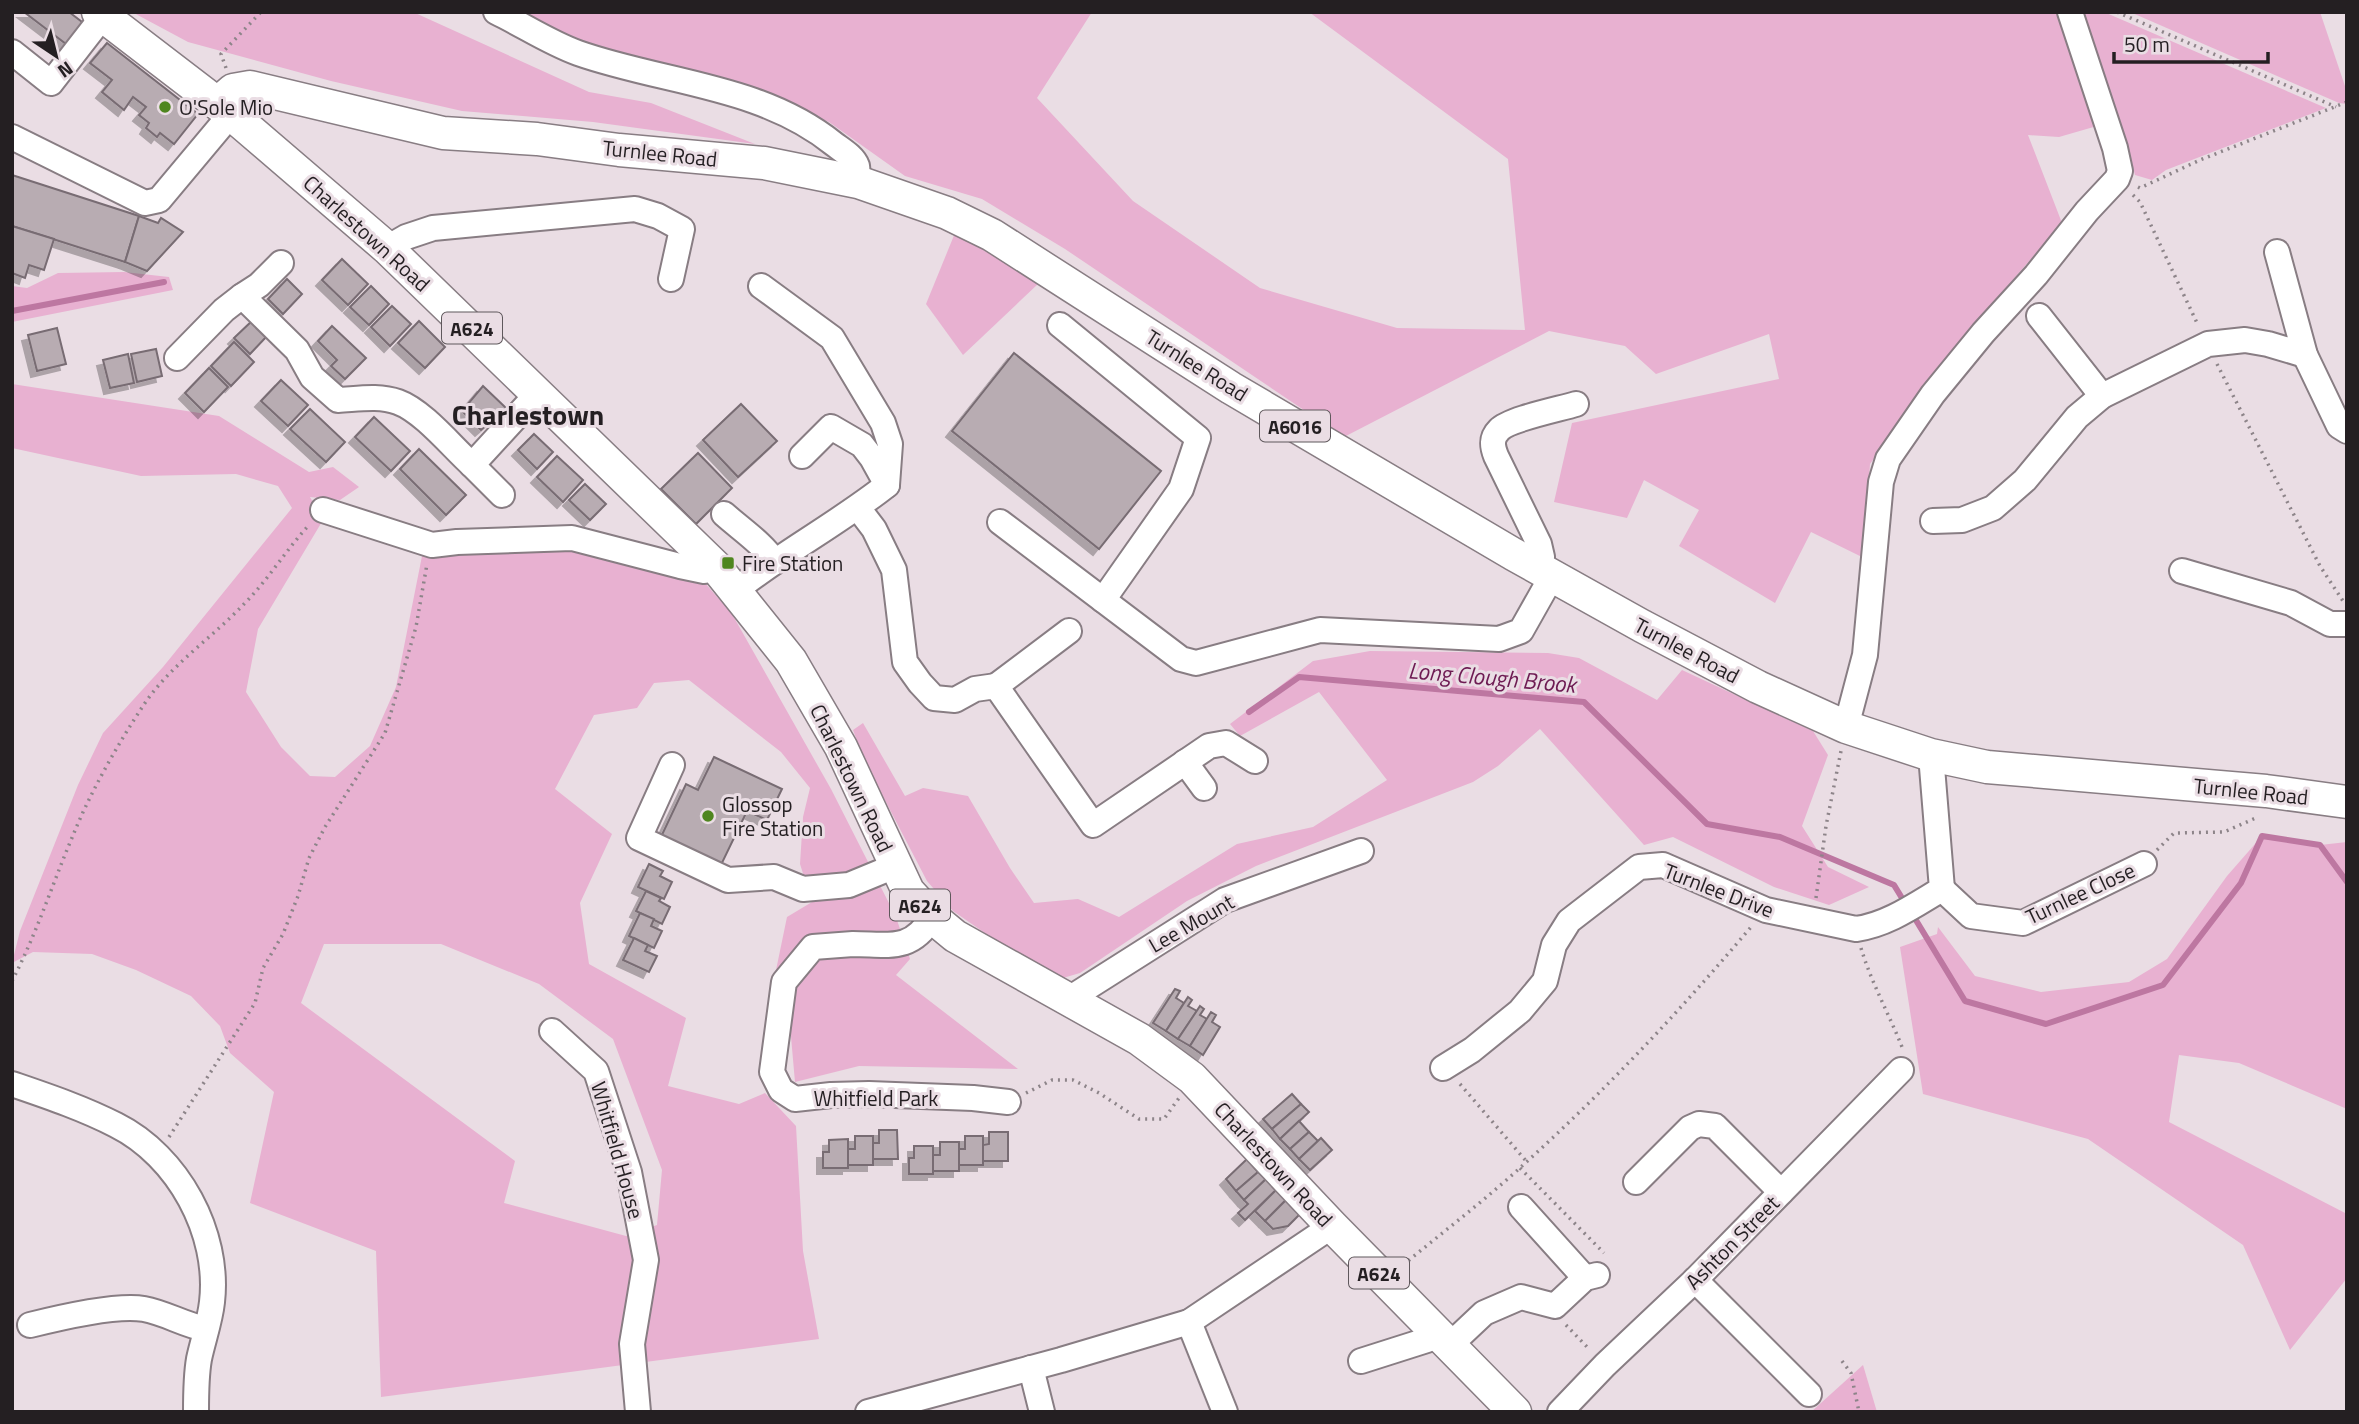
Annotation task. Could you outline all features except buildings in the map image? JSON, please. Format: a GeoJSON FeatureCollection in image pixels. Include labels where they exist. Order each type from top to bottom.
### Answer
{"type":"FeatureCollection","features":[{"type":"Feature","properties":{"kind":"main road","name":"A624"},"geometry":{"type":"LineString","coordinates":[[101,14],[228,102]]}},
{"type":"Feature","properties":{"kind":"main road","name":"Turnlee Road"},"geometry":{"type":"LineString","coordinates":[[228,102],[250,87],[443,133],[537,139],[619,150],[764,163],[858,182],[947,213],[992,234],[1231,388],[1545,572],[1758,687],[1846,727],[1931,755],[1987,767],[2266,791],[2347,802]]}},
{"type":"Feature","properties":{"kind":"main road","name":"Charlestown Road"},"geometry":{"type":"LineString","coordinates":[[228,102],[387,247],[539,392],[736,590],[791,661],[841,747],[908,891],[932,917],[956,936],[1139,1039],[1192,1078],[1332,1226],[1515,1412]]}},
{"type":"Feature","properties":{"kind":"street"},"geometry":{"type":"LineString","coordinates":[[496,12],[576,52],[643,72],[753,99],[828,139],[857,165],[858,182]]}},
{"type":"Feature","properties":{"kind":"street"},"geometry":{"type":"LineString","coordinates":[[1846,727],[1865,655],[1881,482],[1888,459],[1933,394],[2117,179],[2120,171],[2115,148],[2070,12]]}},
{"type":"Feature","properties":{"kind":"street"},"geometry":{"type":"LineString","coordinates":[[12,52],[51,83],[101,14]]}},
{"type":"Feature","properties":{"kind":"street"},"geometry":{"type":"LineString","coordinates":[[12,137],[145,203],[159,200],[228,102]]}},
{"type":"Feature","properties":{"kind":"street"},"geometry":{"type":"LineString","coordinates":[[387,247],[433,228],[635,209],[658,216],[682,229],[671,278]]}},
{"type":"Feature","properties":{"kind":"street"},"geometry":{"type":"LineString","coordinates":[[2277,252],[2305,355],[2339,426],[2347,431]]}},
{"type":"Feature","properties":{"kind":"street"},"geometry":{"type":"LineString","coordinates":[[177,358],[224,310],[259,285],[281,263]]}},
{"type":"Feature","properties":{"kind":"street"},"geometry":{"type":"LineString","coordinates":[[736,590],[858,508],[887,485],[890,444],[883,423],[832,338],[761,286]]}},
{"type":"Feature","properties":{"kind":"street"},"geometry":{"type":"LineString","coordinates":[[242,296],[297,349],[312,377],[338,400],[379,397],[399,402],[420,416],[502,495]]}},
{"type":"Feature","properties":{"kind":"street"},"geometry":{"type":"LineString","coordinates":[[2039,316],[2102,396]]}},
{"type":"Feature","properties":{"kind":"street"},"geometry":{"type":"LineString","coordinates":[[1060,325],[1198,438],[1181,489],[1103,600]]}},
{"type":"Feature","properties":{"kind":"street"},"geometry":{"type":"LineString","coordinates":[[1933,521],[1962,520],[1993,508],[2025,480],[2077,417],[2102,396],[2208,344],[2245,341],[2268,344],[2305,355]]}},
{"type":"Feature","properties":{"kind":"street"},"geometry":{"type":"LineString","coordinates":[[472,465],[539,392]]}},
{"type":"Feature","properties":{"kind":"street"},"geometry":{"type":"LineString","coordinates":[[1000,522],[1181,659],[1196,663],[1320,630],[1499,639],[1521,631],[1545,572],[1539,544],[1492,446],[1494,438],[1507,424],[1576,404]]}},
{"type":"Feature","properties":{"kind":"street"},"geometry":{"type":"LineString","coordinates":[[802,456],[831,427],[862,445],[887,485]]}},
{"type":"Feature","properties":{"kind":"street"},"geometry":{"type":"LineString","coordinates":[[858,508],[874,529],[894,570],[905,662],[934,698],[955,700],[975,690],[996,685],[1069,631]]}},
{"type":"Feature","properties":{"kind":"street"},"geometry":{"type":"LineString","coordinates":[[323,510],[432,545],[572,538],[704,571],[715,566]]}},
{"type":"Feature","properties":{"kind":"street"},"geometry":{"type":"LineString","coordinates":[[724,514],[748,537],[764,546],[775,562]]}},
{"type":"Feature","properties":{"kind":"street"},"geometry":{"type":"LineString","coordinates":[[2182,571],[2291,603],[2330,624],[2347,624]]}},
{"type":"Feature","properties":{"kind":"street"},"geometry":{"type":"LineString","coordinates":[[996,685],[1093,825],[1209,746],[1226,744],[1255,761]]}},
{"type":"Feature","properties":{"kind":"street"},"geometry":{"type":"LineString","coordinates":[[1931,755],[1932,895]]}},
{"type":"Feature","properties":{"kind":"street"},"geometry":{"type":"LineString","coordinates":[[1185,762],[1204,788]]}},
{"type":"Feature","properties":{"kind":"street"},"geometry":{"type":"LineString","coordinates":[[672,765],[639,838],[727,880],[774,877],[803,888],[849,885],[895,866]]}},
{"type":"Feature","properties":{"kind":"street","name":"Lee Mount"},"geometry":{"type":"LineString","coordinates":[[1069,999],[1225,900],[1361,851]]}},
{"type":"Feature","properties":{"kind":"street","name":"Turnlee Close"},"geometry":{"type":"LineString","coordinates":[[1932,895],[1971,916],[2023,923],[2144,864]]}},
{"type":"Feature","properties":{"kind":"street","name":"Turnlee Drive"},"geometry":{"type":"LineString","coordinates":[[1443,1068],[1472,1050],[1520,1011],[1545,981],[1554,945],[1569,921],[1639,867],[1663,865],[1766,910],[1856,929],[1887,920],[1932,895]]}},
{"type":"Feature","properties":{"kind":"street","name":"Whitfield Park"},"geometry":{"type":"LineString","coordinates":[[932,917],[916,936],[894,946],[855,944],[813,947],[784,982],[772,1072],[781,1090],[795,1099],[869,1094],[1008,1102]]}},
{"type":"Feature","properties":{"kind":"street","name":"Whitfield House"},"geometry":{"type":"LineString","coordinates":[[552,1031],[596,1071],[629,1172],[646,1260],[632,1344],[638,1412]]}},
{"type":"Feature","properties":{"kind":"street","name":"Ashton Street"},"geometry":{"type":"LineString","coordinates":[[1560,1412],[1605,1365],[1695,1280],[1901,1070]]}},
{"type":"Feature","properties":{"kind":"street"},"geometry":{"type":"LineString","coordinates":[[12,1084],[69,1104],[119,1126],[157,1154],[182,1187],[201,1219],[214,1265],[212,1302],[196,1382],[196,1412]]}},
{"type":"Feature","properties":{"kind":"street"},"geometry":{"type":"LineString","coordinates":[[1636,1182],[1690,1128],[1699,1124],[1715,1126],[1781,1192]]}},
{"type":"Feature","properties":{"kind":"street"},"geometry":{"type":"LineString","coordinates":[[1360,1361],[1427,1340],[1444,1338],[1484,1313],[1521,1297],[1555,1306],[1591,1276],[1521,1207]]}},
{"type":"Feature","properties":{"kind":"street"},"geometry":{"type":"LineString","coordinates":[[868,1412],[1189,1322],[1332,1226]]}},
{"type":"Feature","properties":{"kind":"street"},"geometry":{"type":"LineString","coordinates":[[1695,1280],[1808,1394]]}},
{"type":"Feature","properties":{"kind":"street"},"geometry":{"type":"LineString","coordinates":[[30,1325],[66,1316],[141,1308],[164,1314],[186,1325],[206,1329]]}},
{"type":"Feature","properties":{"kind":"street"},"geometry":{"type":"LineString","coordinates":[[1189,1322],[1225,1412]]}},
{"type":"Feature","properties":{"kind":"street"},"geometry":{"type":"LineString","coordinates":[[1031,1368],[1042,1412]]}},
{"type":"Feature","properties":{"kind":"path"},"geometry":{"type":"LineString","coordinates":[[228,102],[221,54],[261,12]]}},
{"type":"Feature","properties":{"kind":"path"},"geometry":{"type":"LineString","coordinates":[[2117,12],[2336,107]]}},
{"type":"Feature","properties":{"kind":"path"},"geometry":{"type":"LineString","coordinates":[[2117,179],[2140,188],[2200,160],[2347,102]]}},
{"type":"Feature","properties":{"kind":"path"},"geometry":{"type":"LineString","coordinates":[[2117,179],[2140,202],[2251,434],[2314,554],[2347,607]]}},
{"type":"Feature","properties":{"kind":"path"},"geometry":{"type":"LineString","coordinates":[[12,981],[75,830],[144,703],[170,674],[247,601],[287,549],[323,510]]}},
{"type":"Feature","properties":{"kind":"path"},"geometry":{"type":"LineString","coordinates":[[157,1154],[183,1118],[224,1048],[239,1031],[255,1003],[262,968],[283,934],[309,858],[325,827],[385,733],[416,627],[421,587],[432,545]]}},
{"type":"Feature","properties":{"kind":"path"},"geometry":{"type":"LineString","coordinates":[[1812,921],[1824,840],[1846,727]]}},
{"type":"Feature","properties":{"kind":"path"},"geometry":{"type":"LineString","coordinates":[[2144,864],[2174,833],[2224,832],[2257,818],[2266,791]]}},
{"type":"Feature","properties":{"kind":"path"},"geometry":{"type":"LineString","coordinates":[[1386,1280],[1527,1162],[1630,1061],[1766,910]]}},
{"type":"Feature","properties":{"kind":"path"},"geometry":{"type":"LineString","coordinates":[[1856,929],[1867,969],[1888,1011],[1905,1055],[1901,1070]]}},
{"type":"Feature","properties":{"kind":"path"},"geometry":{"type":"LineString","coordinates":[[1443,1068],[1469,1093],[1527,1162]]}},
{"type":"Feature","properties":{"kind":"path"},"geometry":{"type":"LineString","coordinates":[[1008,1102],[1052,1080],[1073,1080],[1139,1119],[1164,1119],[1192,1078]]}},
{"type":"Feature","properties":{"kind":"path"},"geometry":{"type":"LineString","coordinates":[[1520,1168],[1611,1261],[1591,1276]]}},
{"type":"Feature","properties":{"kind":"path"},"geometry":{"type":"LineString","coordinates":[[1555,1306],[1558,1316],[1605,1365]]}},
{"type":"Feature","properties":{"kind":"path"},"geometry":{"type":"LineString","coordinates":[[1842,1361],[1851,1373],[1859,1412]]}},
{"type":"Feature","properties":{"kind":"shaded area"},"geometry":{"type":"Polygon","coordinates":[[[132,12],[413,12],[589,92],[651,103],[755,144],[593,122],[462,111],[331,81],[188,42],[132,12]]]}},
{"type":"Feature","properties":{"kind":"shaded area"},"geometry":{"type":"Polygon","coordinates":[[[520,12],[1092,12],[1037,98],[1133,201],[1260,288],[1397,328],[1525,330],[1508,159],[1309,12],[2058,12],[2097,126],[2059,137],[2028,135],[2062,223],[1948,355],[1870,464],[1864,558],[1811,532],[1775,603],[1679,546],[1699,510],[1644,480],[1627,518],[1554,502],[1572,423],[1779,379],[1769,334],[1656,374],[1625,346],[1549,331],[1344,437],[1065,249],[982,199],[905,176],[829,122],[758,92],[627,64],[520,12]]]}},
{"type":"Feature","properties":{"kind":"shaded area"},"geometry":{"type":"Polygon","coordinates":[[[2080,12],[2104,12],[2326,108],[2166,170],[2152,180],[2135,175],[2127,143],[2080,12]]]}},
{"type":"Feature","properties":{"kind":"shaded area"},"geometry":{"type":"Polygon","coordinates":[[[2130,12],[2320,12],[2347,92],[2347,104],[2339,103],[2130,12]]]}},
{"type":"Feature","properties":{"kind":"shaded area"},"geometry":{"type":"Polygon","coordinates":[[[955,233],[1039,283],[963,355],[926,304],[955,233]]]}},
{"type":"Feature","properties":{"kind":"shaded area"},"geometry":{"type":"Polygon","coordinates":[[[124,272],[169,277],[173,290],[12,322],[12,286],[27,288],[58,273],[124,272]]]}},
{"type":"Feature","properties":{"kind":"shaded area"},"geometry":{"type":"Polygon","coordinates":[[[12,384],[219,416],[309,472],[333,467],[359,487],[340,500],[310,497],[323,520],[258,629],[246,692],[281,747],[310,776],[335,777],[370,746],[396,687],[423,551],[581,546],[698,575],[732,614],[831,789],[896,917],[910,959],[896,975],[1018,1069],[859,1066],[795,1082],[789,1014],[775,975],[787,917],[812,902],[800,864],[803,817],[810,788],[781,752],[689,680],[654,683],[637,708],[594,715],[555,789],[612,834],[580,903],[589,964],[686,1018],[668,1086],[739,1104],[765,1093],[796,1126],[803,1251],[819,1339],[381,1397],[376,1251],[250,1203],[274,1092],[230,1053],[220,1026],[191,996],[136,970],[92,954],[33,952],[12,963],[20,931],[78,785],[103,733],[163,667],[292,508],[278,486],[236,474],[141,476],[12,448],[12,384]],[[324,944],[301,1003],[515,1161],[504,1203],[626,1236],[657,1225],[662,1170],[613,1039],[539,984],[441,944],[324,944]]]}},
{"type":"Feature","properties":{"kind":"shaded area"},"geometry":{"type":"Polygon","coordinates":[[[1370,651],[1548,653],[1579,658],[1657,700],[1682,670],[1813,731],[1828,755],[1802,826],[1828,867],[1869,887],[1829,905],[1774,887],[1673,837],[1644,845],[1540,729],[1498,766],[1473,782],[1256,866],[1187,901],[1080,973],[1063,978],[998,942],[953,911],[927,881],[864,760],[853,730],[863,723],[905,796],[923,788],[968,796],[1034,903],[1078,899],[1119,917],[1237,844],[1313,827],[1387,780],[1319,692],[1240,736],[1230,724],[1313,661],[1370,651]]]}},
{"type":"Feature","properties":{"kind":"shaded area"},"geometry":{"type":"Polygon","coordinates":[[[2262,836],[2320,845],[2347,842],[2347,1109],[2239,1063],[2179,1055],[2169,1122],[2347,1214],[2347,1278],[2290,1350],[2243,1245],[2088,1139],[1923,1094],[1900,947],[1937,934],[1938,927],[1975,976],[2041,992],[2129,982],[2167,959],[2227,876],[2262,836]]]}},
{"type":"Feature","properties":{"kind":"shaded area"},"geometry":{"type":"Polygon","coordinates":[[[1863,1365],[1877,1412],[1811,1412],[1863,1365]]]}},
{"type":"Feature","properties":{"kind":"waterway"},"geometry":{"type":"LineString","coordinates":[[12,311],[164,282]]}},
{"type":"Feature","properties":{"kind":"waterway","name":"Long Clough Brook"},"geometry":{"type":"LineString","coordinates":[[1249,712],[1299,677],[1584,702],[1707,824],[1780,837],[1894,885],[1905,903]]}},
{"type":"Feature","properties":{"kind":"waterway","name":"Long Clough Brook"},"geometry":{"type":"LineString","coordinates":[[1911,912],[1965,1001],[2046,1024],[2163,985],[2241,883],[2262,836],[2320,845],[2347,882]]}},
{"type":"Feature","properties":{"kind":"place","name":"O'Sole Mio"},"geometry":{"type":"Point","coordinates":[165,107]}},
{"type":"Feature","properties":{"kind":"place","name":"Fire Station"},"geometry":{"type":"Point","coordinates":[728,563]}},
{"type":"Feature","properties":{"kind":"place","name":"Glossop Fire Station"},"geometry":{"type":"Point","coordinates":[708,816]}},
{"type":"Feature","properties":{"kind":"district","name":"Charlestown"},"geometry":{"type":"Point","coordinates":[528,414]}}]}
